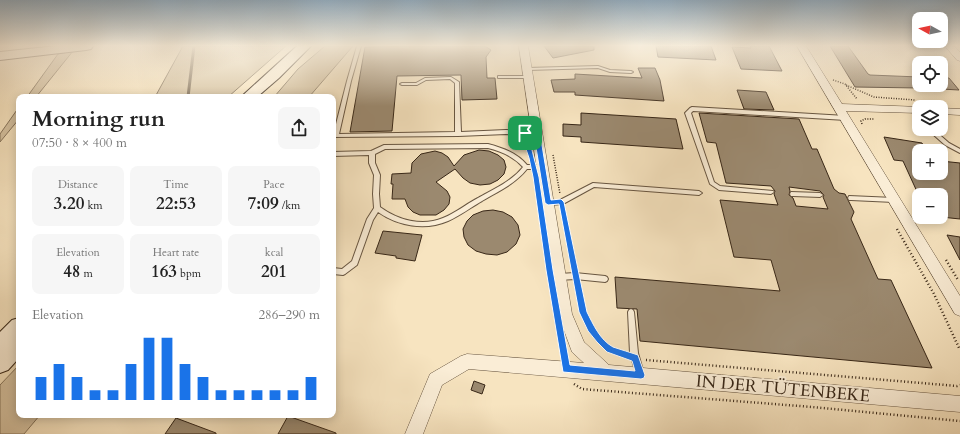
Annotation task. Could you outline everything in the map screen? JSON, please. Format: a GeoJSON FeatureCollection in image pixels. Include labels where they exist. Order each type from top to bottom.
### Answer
{"type":"FeatureCollection","features":[{"type":"Feature","properties":{"kind":"main road"},"geometry":{"type":"LineString","coordinates":[[252,94],[284,66]]}},
{"type":"Feature","properties":{"kind":"main road"},"geometry":{"type":"LineString","coordinates":[[260,94],[274,76]]}},
{"type":"Feature","properties":{"kind":"main road"},"geometry":{"type":"LineString","coordinates":[[0,347],[16,330]]}},
{"type":"Feature","properties":{"kind":"main road"},"geometry":{"type":"LineString","coordinates":[[0,362],[16,346]]}},
{"type":"Feature","properties":{"kind":"street"},"geometry":{"type":"LineString","coordinates":[[526,66],[542,167],[554,202],[560,277],[565,314],[578,347],[605,372]]}},
{"type":"Feature","properties":{"kind":"street"},"geometry":{"type":"LineString","coordinates":[[814,66],[960,309]]}},
{"type":"Feature","properties":{"kind":"street"},"geometry":{"type":"LineString","coordinates":[[839,107],[912,109]]}},
{"type":"Feature","properties":{"kind":"street"},"geometry":{"type":"LineString","coordinates":[[948,111],[960,112]]}},
{"type":"Feature","properties":{"kind":"street","name":"IN DER TÜTENBEKE"},"geometry":{"type":"LineString","coordinates":[[414,434],[436,380],[467,361],[960,404]]}},
{"type":"Feature","properties":{"kind":"lane"},"geometry":{"type":"LineString","coordinates":[[353,66],[336,136],[506,132],[537,133]]}},
{"type":"Feature","properties":{"kind":"lane"},"geometry":{"type":"LineString","coordinates":[[500,77],[527,73],[598,67],[610,71],[631,72]]}},
{"type":"Feature","properties":{"kind":"lane"},"geometry":{"type":"LineString","coordinates":[[402,84],[417,84],[425,79],[451,78],[457,82],[458,134]]}},
{"type":"Feature","properties":{"kind":"lane"},"geometry":{"type":"LineString","coordinates":[[771,192],[719,188],[712,184],[688,113],[692,109],[846,118]]}},
{"type":"Feature","properties":{"kind":"lane"},"geometry":{"type":"LineString","coordinates":[[938,136],[947,144],[960,151]]}},
{"type":"Feature","properties":{"kind":"lane"},"geometry":{"type":"LineString","coordinates":[[336,154],[372,153],[384,147],[488,146],[497,148],[509,154],[526,167],[542,167]]}},
{"type":"Feature","properties":{"kind":"lane"},"geometry":{"type":"LineString","coordinates":[[336,271],[343,272],[355,263],[370,218],[377,208],[377,175],[372,163],[372,153]]}},
{"type":"Feature","properties":{"kind":"lane"},"geometry":{"type":"LineString","coordinates":[[377,208],[388,217],[406,223],[441,221],[510,182],[522,173],[526,167]]}},
{"type":"Feature","properties":{"kind":"lane"},"geometry":{"type":"LineString","coordinates":[[554,202],[594,185],[699,193]]}},
{"type":"Feature","properties":{"kind":"lane"},"geometry":{"type":"LineString","coordinates":[[793,194],[820,195]]}},
{"type":"Feature","properties":{"kind":"lane"},"geometry":{"type":"LineString","coordinates":[[851,198],[894,200]]}},
{"type":"Feature","properties":{"kind":"lane"},"geometry":{"type":"LineString","coordinates":[[560,277],[575,276],[605,278]]}},
{"type":"Feature","properties":{"kind":"lane"},"geometry":{"type":"LineString","coordinates":[[631,312],[635,358],[641,375]]}},
{"type":"Feature","properties":{"kind":"path"},"geometry":{"type":"LineString","coordinates":[[832,79],[874,97],[912,107]]}},
{"type":"Feature","properties":{"kind":"path"},"geometry":{"type":"LineString","coordinates":[[845,84],[863,108],[869,119]]}},
{"type":"Feature","properties":{"kind":"path"},"geometry":{"type":"LineString","coordinates":[[862,126],[861,121],[877,118]]}},
{"type":"Feature","properties":{"kind":"path"},"geometry":{"type":"LineString","coordinates":[[552,148],[554,202],[575,276],[583,312],[591,329],[599,340],[610,349],[635,358],[659,361],[960,385]]}},
{"type":"Feature","properties":{"kind":"path"},"geometry":{"type":"LineString","coordinates":[[943,256],[960,283]]}},
{"type":"Feature","properties":{"kind":"path"},"geometry":{"type":"LineString","coordinates":[[560,337],[566,369],[571,381],[582,389],[812,407],[960,421]]}},
{"type":"Feature","properties":{"kind":"shaded area"},"geometry":{"type":"Polygon","coordinates":[[[49,66],[61,66],[38,94],[29,94],[49,66]]]}},
{"type":"Feature","properties":{"kind":"shaded area"},"geometry":{"type":"Polygon","coordinates":[[[172,66],[263,66],[231,94],[157,94],[172,66]]]}},
{"type":"Feature","properties":{"kind":"shaded area"},"geometry":{"type":"Polygon","coordinates":[[[301,66],[336,66],[312,94],[277,94],[301,66]]]}},
{"type":"Feature","properties":{"kind":"shaded area"},"geometry":{"type":"Polygon","coordinates":[[[16,111],[16,123],[0,142],[0,134],[16,111]]]}},
{"type":"Feature","properties":{"kind":"shaded area"},"geometry":{"type":"Polygon","coordinates":[[[16,368],[16,418],[37,418],[24,434],[0,434],[0,385],[16,368]]]}},
{"type":"Feature","properties":{"kind":"building"},"geometry":{"type":"Polygon","coordinates":[[[362,66],[486,66],[487,78],[495,78],[497,99],[462,100],[461,75],[397,76],[392,131],[350,132],[362,66]]]}},
{"type":"Feature","properties":{"kind":"building"},"geometry":{"type":"Polygon","coordinates":[[[740,66],[780,66],[782,71],[741,69],[740,66]]]}},
{"type":"Feature","properties":{"kind":"building"},"geometry":{"type":"Polygon","coordinates":[[[842,66],[862,66],[870,75],[912,77],[912,88],[855,87],[842,66]]]}},
{"type":"Feature","properties":{"kind":"building"},"geometry":{"type":"Polygon","coordinates":[[[638,68],[655,68],[660,80],[664,101],[575,95],[575,92],[554,92],[551,80],[575,79],[575,74],[642,78],[638,68]]]}},
{"type":"Feature","properties":{"kind":"building"},"geometry":{"type":"Polygon","coordinates":[[[948,78],[949,78],[959,90],[948,89],[948,78]]]}},
{"type":"Feature","properties":{"kind":"building"},"geometry":{"type":"Polygon","coordinates":[[[737,90],[766,92],[774,110],[744,109],[737,90]]]}},
{"type":"Feature","properties":{"kind":"building"},"geometry":{"type":"Polygon","coordinates":[[[581,113],[676,119],[683,149],[581,142],[581,137],[563,136],[563,124],[581,125],[581,113]]]}},
{"type":"Feature","properties":{"kind":"building"},"geometry":{"type":"Polygon","coordinates":[[[699,113],[799,119],[812,149],[817,149],[834,189],[839,193],[845,194],[854,212],[851,219],[878,279],[891,280],[932,368],[640,341],[637,309],[617,308],[615,277],[780,291],[771,260],[734,257],[720,200],[778,205],[774,194],[775,191],[771,186],[726,183],[716,143],[707,142],[699,113]],[[789,187],[789,195],[793,198],[796,206],[828,209],[823,197],[824,195],[820,191],[789,187]]]}},
{"type":"Feature","properties":{"kind":"building"},"geometry":{"type":"Polygon","coordinates":[[[884,137],[922,143],[912,144],[912,180],[948,180],[948,162],[960,163],[960,219],[948,218],[948,188],[915,188],[903,161],[894,160],[884,137]]]}},
{"type":"Feature","properties":{"kind":"building"},"geometry":{"type":"Polygon","coordinates":[[[479,150],[489,151],[498,155],[504,160],[506,167],[504,174],[498,180],[490,184],[480,185],[470,183],[455,169],[436,182],[447,191],[450,197],[449,204],[444,210],[436,215],[420,215],[413,212],[408,207],[405,199],[392,199],[392,174],[411,173],[412,163],[421,154],[435,151],[442,153],[448,157],[454,166],[464,155],[479,150]]]}},
{"type":"Feature","properties":{"kind":"building"},"geometry":{"type":"Polygon","coordinates":[[[493,210],[503,212],[512,217],[518,225],[520,235],[516,244],[507,252],[497,255],[476,251],[468,245],[464,237],[463,229],[467,221],[473,215],[483,211],[493,210]]]}},
{"type":"Feature","properties":{"kind":"building"},"geometry":{"type":"Polygon","coordinates":[[[383,231],[422,235],[415,261],[375,253],[383,231]]]}},
{"type":"Feature","properties":{"kind":"building"},"geometry":{"type":"Polygon","coordinates":[[[947,235],[960,237],[960,260],[947,235]]]}},
{"type":"Feature","properties":{"kind":"building"},"geometry":{"type":"Polygon","coordinates":[[[474,381],[485,385],[482,394],[471,390],[474,381]]]}},
{"type":"Feature","properties":{"kind":"building"},"geometry":{"type":"Polygon","coordinates":[[[176,418],[216,433],[216,434],[165,434],[176,418]]]}},
{"type":"Feature","properties":{"kind":"building"},"geometry":{"type":"Polygon","coordinates":[[[287,418],[294,418],[336,433],[336,434],[278,434],[287,418]]]}},
{"type":"Feature","properties":{"kind":"waterway"},"geometry":{"type":"LineString","coordinates":[[188,94],[192,66]]}},
{"type":"Feature","properties":{"kind":"route"},"geometry":{"type":"LineString","coordinates":[[525,133],[537,133],[548,203],[561,202],[583,312],[591,329],[599,340],[610,349],[635,358],[641,375],[566,369],[549,270],[536,177],[525,133]]}}]}
